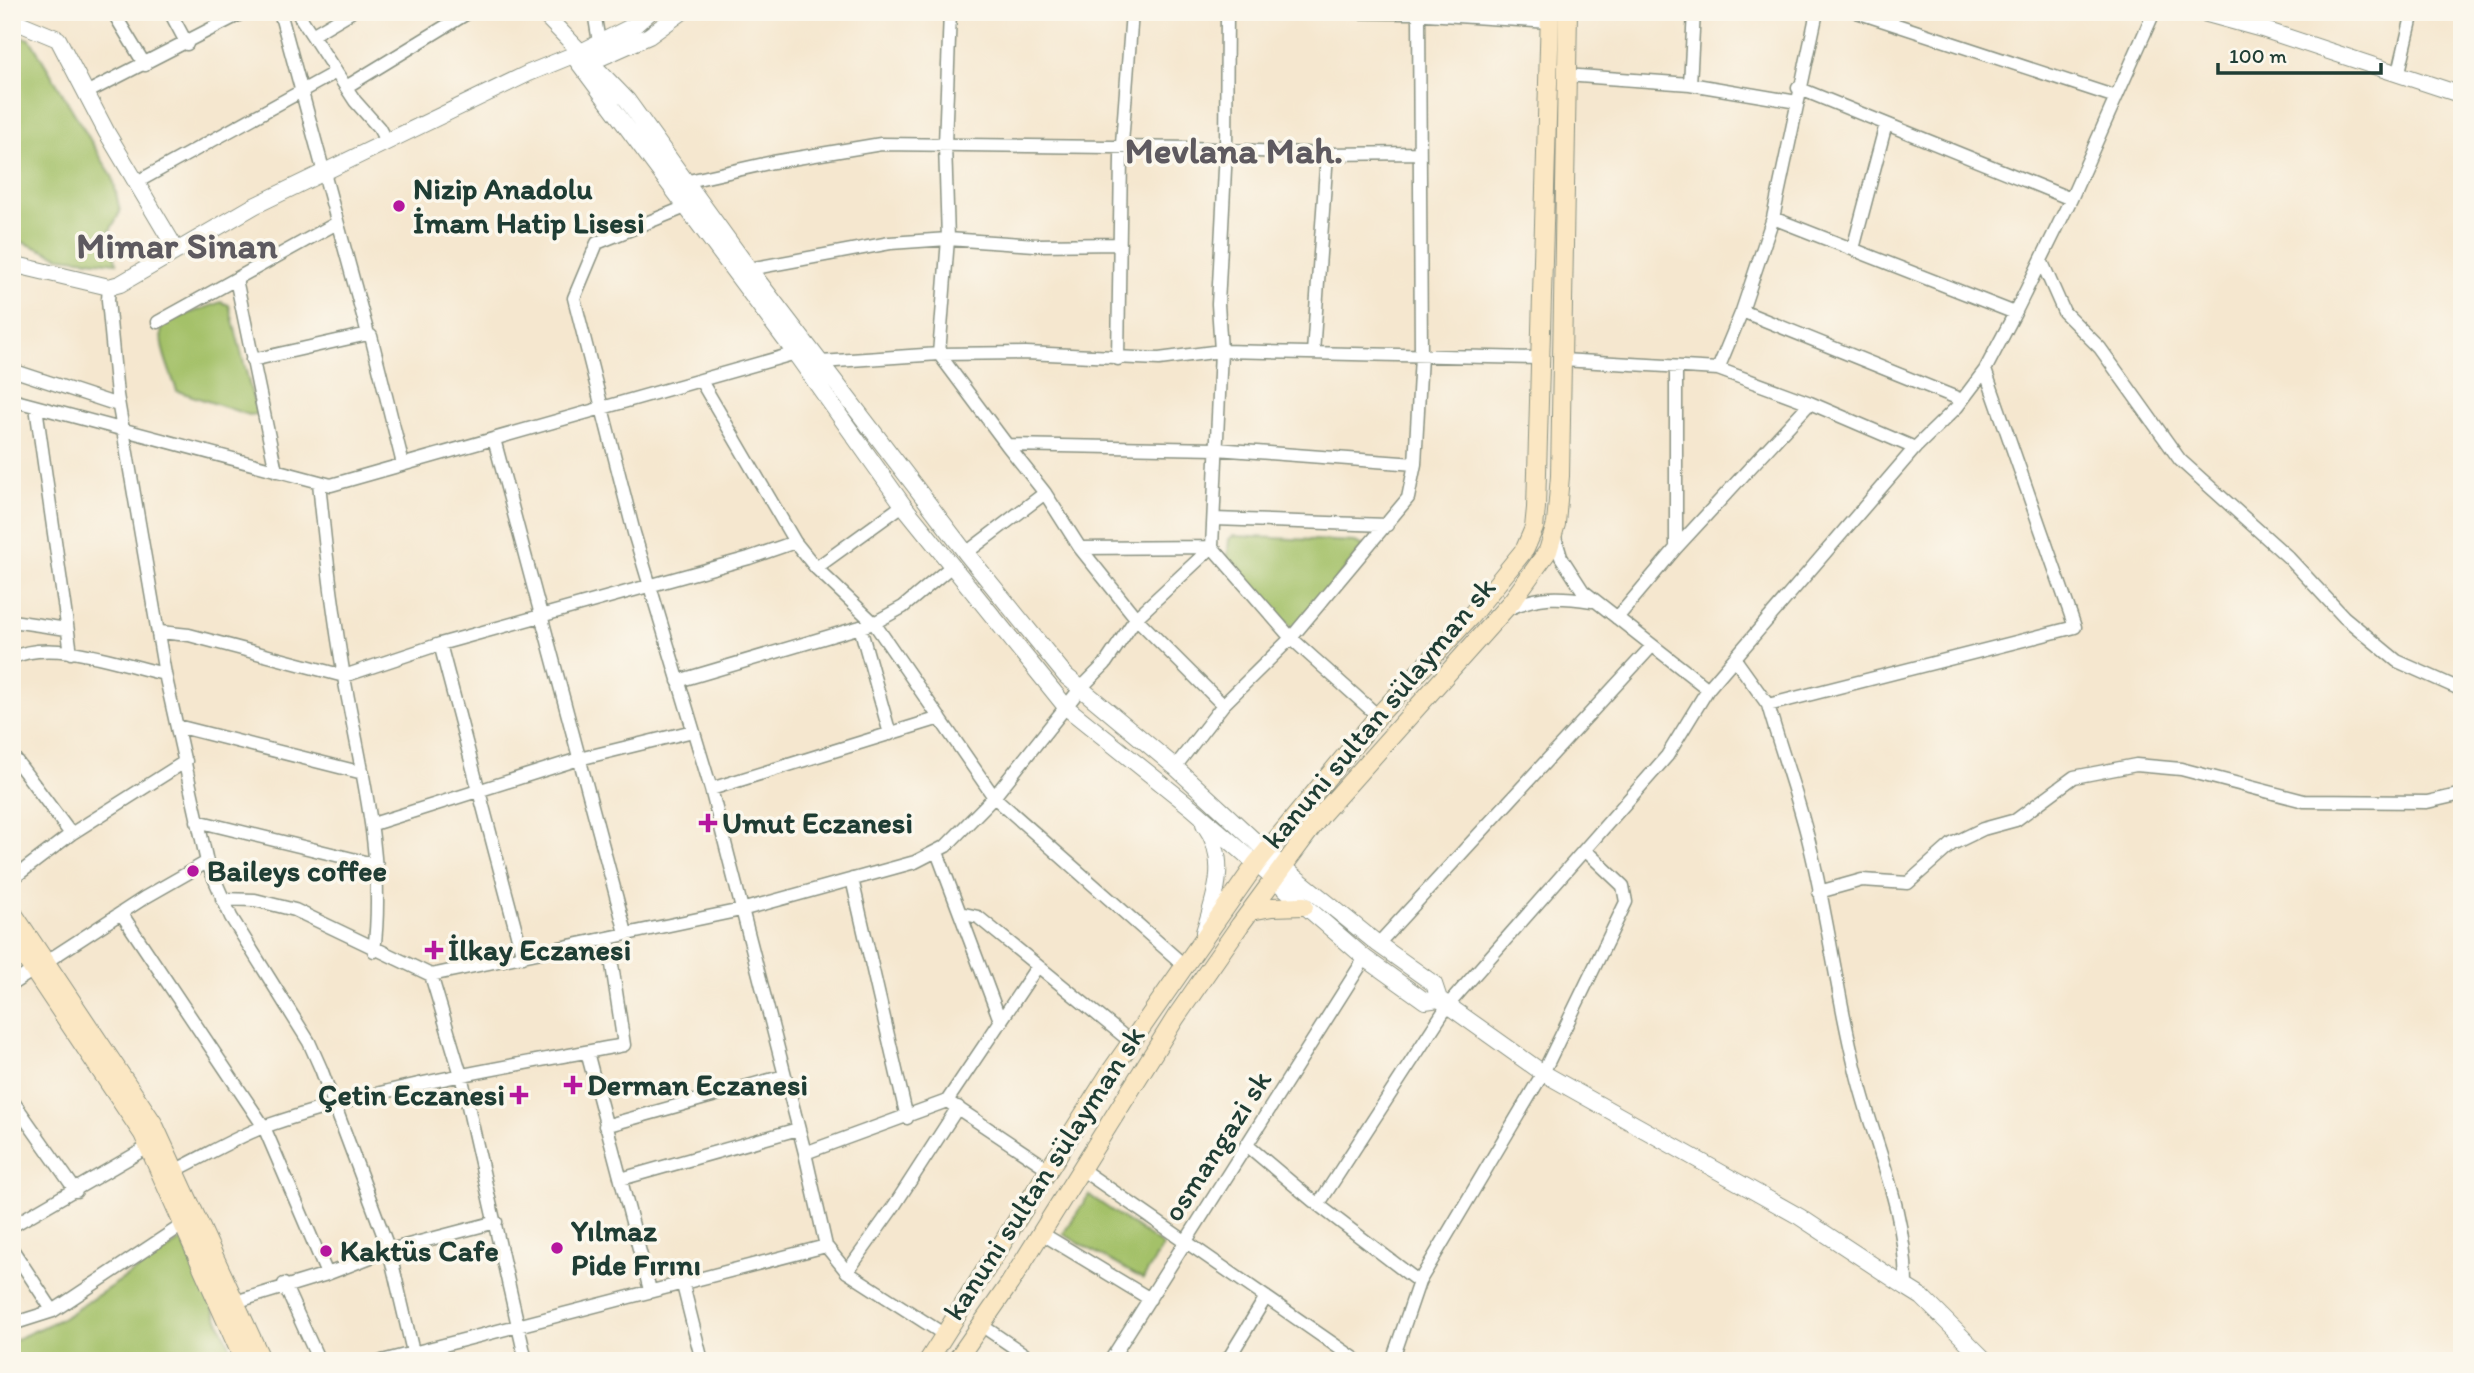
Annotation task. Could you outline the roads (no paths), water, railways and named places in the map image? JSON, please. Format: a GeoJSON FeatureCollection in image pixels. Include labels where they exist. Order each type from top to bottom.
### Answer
{"type":"FeatureCollection","features":[{"type":"Feature","properties":{"kind":"main road","name":"kanuni sultan sülayman sk"},"geometry":{"type":"LineString","coordinates":[[956,1361],[1041,1233],[1176,1017],[1251,911],[1321,816],[1502,612],[1548,551],[1554,534],[1560,476],[1568,12]]}},
{"type":"Feature","properties":{"kind":"main road"},"geometry":{"type":"LineString","coordinates":[[928,1361],[1131,1042],[1261,858],[1378,716],[1469,618],[1525,549],[1534,528],[1536,508],[1549,17]]}},
{"type":"Feature","properties":{"kind":"main road"},"geometry":{"type":"LineString","coordinates":[[1251,911],[1304,906]]}},
{"type":"Feature","properties":{"kind":"main road"},"geometry":{"type":"LineString","coordinates":[[12,912],[40,967],[148,1134],[176,1170],[262,1361]]}},
{"type":"Feature","properties":{"kind":"main road"},"geometry":{"type":"LineString","coordinates":[[12,939],[40,967]]}},
{"type":"Feature","properties":{"kind":"main road"},"geometry":{"type":"LineString","coordinates":[[148,1134],[244,1361]]}},
{"type":"Feature","properties":{"kind":"street"},"geometry":{"type":"LineString","coordinates":[[113,12],[145,65]]}},
{"type":"Feature","properties":{"kind":"street"},"geometry":{"type":"LineString","coordinates":[[170,12],[187,44]]}},
{"type":"Feature","properties":{"kind":"street"},"geometry":{"type":"LineString","coordinates":[[280,12],[295,60],[299,90],[321,173],[368,334],[371,336],[403,464]]}},
{"type":"Feature","properties":{"kind":"street"},"geometry":{"type":"LineString","coordinates":[[297,12],[346,87],[386,141]]}},
{"type":"Feature","properties":{"kind":"street"},"geometry":{"type":"LineString","coordinates":[[312,35],[351,12]]}},
{"type":"Feature","properties":{"kind":"street"},"geometry":{"type":"LineString","coordinates":[[346,87],[470,12]]}},
{"type":"Feature","properties":{"kind":"street"},"geometry":{"type":"LineString","coordinates":[[542,12],[583,58],[802,351],[821,362],[966,553],[1066,676],[1175,768],[1279,875],[1304,906],[1365,958],[1425,1001],[1443,1002]]}},
{"type":"Feature","properties":{"kind":"street"},"geometry":{"type":"LineString","coordinates":[[594,12],[599,43]]}},
{"type":"Feature","properties":{"kind":"street"},"geometry":{"type":"LineString","coordinates":[[583,58],[599,43],[635,25],[650,12]]}},
{"type":"Feature","properties":{"kind":"street"},"geometry":{"type":"LineString","coordinates":[[12,264],[109,287],[120,284],[254,206],[386,141],[583,58],[649,36],[682,12]]}},
{"type":"Feature","properties":{"kind":"street"},"geometry":{"type":"LineString","coordinates":[[950,12],[945,144],[948,239],[939,354],[1045,493],[1080,548],[1136,618],[1223,705]]}},
{"type":"Feature","properties":{"kind":"street"},"geometry":{"type":"LineString","coordinates":[[1118,359],[1123,149],[1132,12]]}},
{"type":"Feature","properties":{"kind":"street"},"geometry":{"type":"LineString","coordinates":[[222,899],[255,900],[295,910],[431,975],[741,910],[915,862],[937,852],[994,797],[1080,689],[1105,664],[1136,618],[1212,547],[1221,351],[1218,304],[1226,150],[1227,12]]}},
{"type":"Feature","properties":{"kind":"street"},"geometry":{"type":"LineString","coordinates":[[1286,12],[1549,17]]}},
{"type":"Feature","properties":{"kind":"street"},"geometry":{"type":"LineString","coordinates":[[1690,84],[1693,12]]}},
{"type":"Feature","properties":{"kind":"street"},"geometry":{"type":"LineString","coordinates":[[1718,369],[1742,311],[1773,218],[1798,88],[1817,12]]}},
{"type":"Feature","properties":{"kind":"street"},"geometry":{"type":"LineString","coordinates":[[1857,12],[2116,97]]}},
{"type":"Feature","properties":{"kind":"street"},"geometry":{"type":"LineString","coordinates":[[1318,1205],[1443,1002],[1586,851],[1667,756],[1708,689],[1915,448],[1962,400],[1985,370],[2071,199],[2154,12]]}},
{"type":"Feature","properties":{"kind":"street"},"geometry":{"type":"LineString","coordinates":[[2200,12],[2399,72],[2462,95]]}},
{"type":"Feature","properties":{"kind":"street"},"geometry":{"type":"LineString","coordinates":[[2399,72],[2413,12]]}},
{"type":"Feature","properties":{"kind":"street"},"geometry":{"type":"LineString","coordinates":[[1175,768],[1223,705],[1292,638],[1408,498],[1415,464],[1421,356],[1419,13]]}},
{"type":"Feature","properties":{"kind":"street"},"geometry":{"type":"LineString","coordinates":[[86,93],[187,44],[235,14]]}},
{"type":"Feature","properties":{"kind":"street"},"geometry":{"type":"LineString","coordinates":[[12,20],[58,39],[177,251]]}},
{"type":"Feature","properties":{"kind":"street"},"geometry":{"type":"LineString","coordinates":[[583,58],[628,100],[684,182],[693,204],[749,269],[903,505],[1066,707],[1192,808],[1261,858]]}},
{"type":"Feature","properties":{"kind":"street"},"geometry":{"type":"LineString","coordinates":[[137,182],[299,90],[336,72]]}},
{"type":"Feature","properties":{"kind":"street"},"geometry":{"type":"LineString","coordinates":[[1565,75],[1690,84],[1797,102]]}},
{"type":"Feature","properties":{"kind":"street"},"geometry":{"type":"LineString","coordinates":[[1798,88],[2071,199]]}},
{"type":"Feature","properties":{"kind":"street"},"geometry":{"type":"LineString","coordinates":[[1853,249],[1886,124]]}},
{"type":"Feature","properties":{"kind":"street"},"geometry":{"type":"LineString","coordinates":[[684,182],[773,162],[881,144],[1327,154],[1419,153]]}},
{"type":"Feature","properties":{"kind":"street"},"geometry":{"type":"LineString","coordinates":[[1313,353],[1327,154]]}},
{"type":"Feature","properties":{"kind":"street"},"geometry":{"type":"LineString","coordinates":[[693,204],[597,243],[574,298],[649,584],[711,789],[799,1129],[826,1246],[847,1272],[945,1335]]}},
{"type":"Feature","properties":{"kind":"street"},"geometry":{"type":"LineString","coordinates":[[1773,218],[2015,313]]}},
{"type":"Feature","properties":{"kind":"street"},"geometry":{"type":"LineString","coordinates":[[158,322],[337,223]]}},
{"type":"Feature","properties":{"kind":"street"},"geometry":{"type":"LineString","coordinates":[[749,269],[890,243],[948,239],[1035,245],[1120,244]]}},
{"type":"Feature","properties":{"kind":"street"},"geometry":{"type":"LineString","coordinates":[[2040,260],[2064,312],[2100,348],[2180,460],[2288,557],[2344,617],[2397,661],[2462,690]]}},
{"type":"Feature","properties":{"kind":"street"},"geometry":{"type":"LineString","coordinates":[[236,279],[276,471]]}},
{"type":"Feature","properties":{"kind":"street"},"geometry":{"type":"LineString","coordinates":[[109,287],[108,300],[122,431],[166,674],[207,862],[222,899],[254,957],[309,1042],[389,1250],[414,1352]]}},
{"type":"Feature","properties":{"kind":"street"},"geometry":{"type":"LineString","coordinates":[[1742,311],[1962,400]]}},
{"type":"Feature","properties":{"kind":"street"},"geometry":{"type":"LineString","coordinates":[[252,360],[368,334]]}},
{"type":"Feature","properties":{"kind":"street"},"geometry":{"type":"LineString","coordinates":[[12,400],[331,485],[802,351]]}},
{"type":"Feature","properties":{"kind":"street"},"geometry":{"type":"LineString","coordinates":[[821,362],[939,354],[1026,353],[1159,359],[1221,351],[1538,358]]}},
{"type":"Feature","properties":{"kind":"street"},"geometry":{"type":"LineString","coordinates":[[1562,360],[1718,369],[1810,402],[1915,448]]}},
{"type":"Feature","properties":{"kind":"street"},"geometry":{"type":"LineString","coordinates":[[1676,368],[1676,548]]}},
{"type":"Feature","properties":{"kind":"street"},"geometry":{"type":"LineString","coordinates":[[12,370],[118,405]]}},
{"type":"Feature","properties":{"kind":"street"},"geometry":{"type":"LineString","coordinates":[[1768,705],[2075,627],[1985,370]]}},
{"type":"Feature","properties":{"kind":"street"},"geometry":{"type":"LineString","coordinates":[[701,381],[795,542],[816,568],[874,623],[994,797],[1185,966]]}},
{"type":"Feature","properties":{"kind":"street"},"geometry":{"type":"LineString","coordinates":[[1617,618],[1676,548],[1810,402]]}},
{"type":"Feature","properties":{"kind":"street"},"geometry":{"type":"LineString","coordinates":[[36,407],[71,653]]}},
{"type":"Feature","properties":{"kind":"street"},"geometry":{"type":"LineString","coordinates":[[494,439],[626,933]]}},
{"type":"Feature","properties":{"kind":"street"},"geometry":{"type":"LineString","coordinates":[[1007,445],[1033,448],[1216,449],[1415,464]]}},
{"type":"Feature","properties":{"kind":"street"},"geometry":{"type":"LineString","coordinates":[[318,482],[344,676],[373,824],[379,906],[374,950]]}},
{"type":"Feature","properties":{"kind":"street"},"geometry":{"type":"LineString","coordinates":[[966,553],[1045,493]]}},
{"type":"Feature","properties":{"kind":"street"},"geometry":{"type":"LineString","coordinates":[[816,568],[903,505]]}},
{"type":"Feature","properties":{"kind":"street"},"geometry":{"type":"LineString","coordinates":[[1214,519],[1387,525]]}},
{"type":"Feature","properties":{"kind":"street"},"geometry":{"type":"LineString","coordinates":[[1554,534],[1573,578],[1596,601],[1708,689]]}},
{"type":"Feature","properties":{"kind":"street"},"geometry":{"type":"LineString","coordinates":[[160,632],[189,635],[344,676],[440,644],[795,542]]}},
{"type":"Feature","properties":{"kind":"street"},"geometry":{"type":"LineString","coordinates":[[1080,548],[1212,547],[1292,638],[1378,716]]}},
{"type":"Feature","properties":{"kind":"street"},"geometry":{"type":"LineString","coordinates":[[678,681],[874,623],[903,607],[953,565]]}},
{"type":"Feature","properties":{"kind":"street"},"geometry":{"type":"LineString","coordinates":[[1502,612],[1535,598],[1555,596],[1596,601]]}},
{"type":"Feature","properties":{"kind":"street"},"geometry":{"type":"LineString","coordinates":[[12,621],[67,629]]}},
{"type":"Feature","properties":{"kind":"street"},"geometry":{"type":"LineString","coordinates":[[860,627],[890,734]]}},
{"type":"Feature","properties":{"kind":"street"},"geometry":{"type":"LineString","coordinates":[[440,644],[523,957]]}},
{"type":"Feature","properties":{"kind":"street"},"geometry":{"type":"LineString","coordinates":[[1378,944],[1652,646]]}},
{"type":"Feature","properties":{"kind":"street"},"geometry":{"type":"LineString","coordinates":[[12,658],[45,649],[166,674]]}},
{"type":"Feature","properties":{"kind":"street"},"geometry":{"type":"LineString","coordinates":[[1735,659],[1768,705],[1809,842],[1833,952],[1841,1013],[1857,1074],[1891,1180],[1906,1263],[1906,1287]]}},
{"type":"Feature","properties":{"kind":"street"},"geometry":{"type":"LineString","coordinates":[[711,789],[940,718]]}},
{"type":"Feature","properties":{"kind":"street"},"geometry":{"type":"LineString","coordinates":[[177,726],[363,773]]}},
{"type":"Feature","properties":{"kind":"street"},"geometry":{"type":"LineString","coordinates":[[373,824],[480,788],[579,759],[693,731]]}},
{"type":"Feature","properties":{"kind":"street"},"geometry":{"type":"LineString","coordinates":[[12,755],[71,834]]}},
{"type":"Feature","properties":{"kind":"street"},"geometry":{"type":"LineString","coordinates":[[12,879],[71,834],[186,761]]}},
{"type":"Feature","properties":{"kind":"street"},"geometry":{"type":"LineString","coordinates":[[1819,892],[1862,880],[1908,883],[1952,844],[1983,829],[2016,820],[2074,777],[2136,765],[2181,769],[2304,801],[2427,802],[2462,794]]}},
{"type":"Feature","properties":{"kind":"street"},"geometry":{"type":"LineString","coordinates":[[1192,808],[1213,835],[1219,866],[1217,893],[1201,943]]}},
{"type":"Feature","properties":{"kind":"street"},"geometry":{"type":"LineString","coordinates":[[197,821],[377,865]]}},
{"type":"Feature","properties":{"kind":"street"},"geometry":{"type":"LineString","coordinates":[[1392,1361],[1419,1282],[1543,1073],[1626,902],[1623,886],[1586,851]]}},
{"type":"Feature","properties":{"kind":"street"},"geometry":{"type":"LineString","coordinates":[[937,852],[1001,1023]]}},
{"type":"Feature","properties":{"kind":"street"},"geometry":{"type":"LineString","coordinates":[[12,984],[186,872],[207,862]]}},
{"type":"Feature","properties":{"kind":"street"},"geometry":{"type":"LineString","coordinates":[[1279,875],[1434,985],[1443,1002],[1543,1073],[1800,1217],[1922,1297],[1986,1361]]}},
{"type":"Feature","properties":{"kind":"street"},"geometry":{"type":"LineString","coordinates":[[852,879],[907,1118]]}},
{"type":"Feature","properties":{"kind":"street"},"geometry":{"type":"LineString","coordinates":[[121,913],[264,1127],[327,1274]]}},
{"type":"Feature","properties":{"kind":"street"},"geometry":{"type":"LineString","coordinates":[[960,913],[978,917],[1131,1042]]}},
{"type":"Feature","properties":{"kind":"street"},"geometry":{"type":"LineString","coordinates":[[176,1170],[264,1127],[334,1106],[461,1074],[624,1045],[608,938]]}},
{"type":"Feature","properties":{"kind":"street","name":"osmangazi sk"},"geometry":{"type":"LineString","coordinates":[[1110,1361],[1365,958]]}},
{"type":"Feature","properties":{"kind":"street"},"geometry":{"type":"LineString","coordinates":[[847,1272],[894,1206],[1001,1023],[1037,967]]}},
{"type":"Feature","properties":{"kind":"street"},"geometry":{"type":"LineString","coordinates":[[431,975],[461,1074],[526,1361]]}},
{"type":"Feature","properties":{"kind":"street"},"geometry":{"type":"LineString","coordinates":[[587,1052],[650,1290]]}},
{"type":"Feature","properties":{"kind":"street"},"geometry":{"type":"LineString","coordinates":[[605,1126],[784,1076]]}},
{"type":"Feature","properties":{"kind":"street"},"geometry":{"type":"LineString","coordinates":[[12,1100],[76,1191]]}},
{"type":"Feature","properties":{"kind":"street"},"geometry":{"type":"LineString","coordinates":[[805,1153],[953,1104]]}},
{"type":"Feature","properties":{"kind":"street"},"geometry":{"type":"LineString","coordinates":[[953,1104],[1050,1170]]}},
{"type":"Feature","properties":{"kind":"street"},"geometry":{"type":"LineString","coordinates":[[621,1179],[799,1129]]}},
{"type":"Feature","properties":{"kind":"street"},"geometry":{"type":"LineString","coordinates":[[12,1226],[76,1191],[148,1134]]}},
{"type":"Feature","properties":{"kind":"street"},"geometry":{"type":"LineString","coordinates":[[1248,1146],[1318,1205],[1419,1282]]}},
{"type":"Feature","properties":{"kind":"street"},"geometry":{"type":"LineString","coordinates":[[1081,1169],[1266,1297],[1343,1356],[1358,1361]]}},
{"type":"Feature","properties":{"kind":"street"},"geometry":{"type":"LineString","coordinates":[[235,1302],[284,1284],[327,1274],[389,1250],[496,1222]]}},
{"type":"Feature","properties":{"kind":"street"},"geometry":{"type":"LineString","coordinates":[[12,1324],[53,1311],[184,1224]]}},
{"type":"Feature","properties":{"kind":"street"},"geometry":{"type":"LineString","coordinates":[[1041,1233],[1150,1298]]}},
{"type":"Feature","properties":{"kind":"street"},"geometry":{"type":"LineString","coordinates":[[382,1361],[682,1281],[826,1246]]}},
{"type":"Feature","properties":{"kind":"street"},"geometry":{"type":"LineString","coordinates":[[12,1249],[53,1311]]}},
{"type":"Feature","properties":{"kind":"street"},"geometry":{"type":"LineString","coordinates":[[682,1281],[702,1361]]}},
{"type":"Feature","properties":{"kind":"street"},"geometry":{"type":"LineString","coordinates":[[284,1284],[319,1361]]}},
{"type":"Feature","properties":{"kind":"street"},"geometry":{"type":"LineString","coordinates":[[1227,1361],[1266,1297]]}},
{"type":"Feature","properties":{"kind":"street"},"geometry":{"type":"LineString","coordinates":[[981,1325],[1034,1361]]}},
{"type":"Feature","properties":{"kind":"place","name":"Nizip Anadolu İmam Hatip Lisesi"},"geometry":{"type":"Point","coordinates":[399,206]}},
{"type":"Feature","properties":{"kind":"place","name":"Umut Eczanesi"},"geometry":{"type":"Point","coordinates":[708,823]}},
{"type":"Feature","properties":{"kind":"place","name":"Baileys coffee"},"geometry":{"type":"Point","coordinates":[193,871]}},
{"type":"Feature","properties":{"kind":"place","name":"İlkay Eczanesi"},"geometry":{"type":"Point","coordinates":[434,950]}},
{"type":"Feature","properties":{"kind":"place","name":"Derman Eczanesi"},"geometry":{"type":"Point","coordinates":[573,1085]}},
{"type":"Feature","properties":{"kind":"place","name":"Çetin Eczanesi"},"geometry":{"type":"Point","coordinates":[519,1095]}},
{"type":"Feature","properties":{"kind":"place","name":"Yılmaz Pide Fırını"},"geometry":{"type":"Point","coordinates":[557,1248]}},
{"type":"Feature","properties":{"kind":"place","name":"Kaktüs Cafe"},"geometry":{"type":"Point","coordinates":[326,1251]}},
{"type":"Feature","properties":{"kind":"district","name":"Mevlana Mah."},"geometry":{"type":"Point","coordinates":[1234,150]}},
{"type":"Feature","properties":{"kind":"district","name":"Mimar Sinan"},"geometry":{"type":"Point","coordinates":[177,245]}}]}
